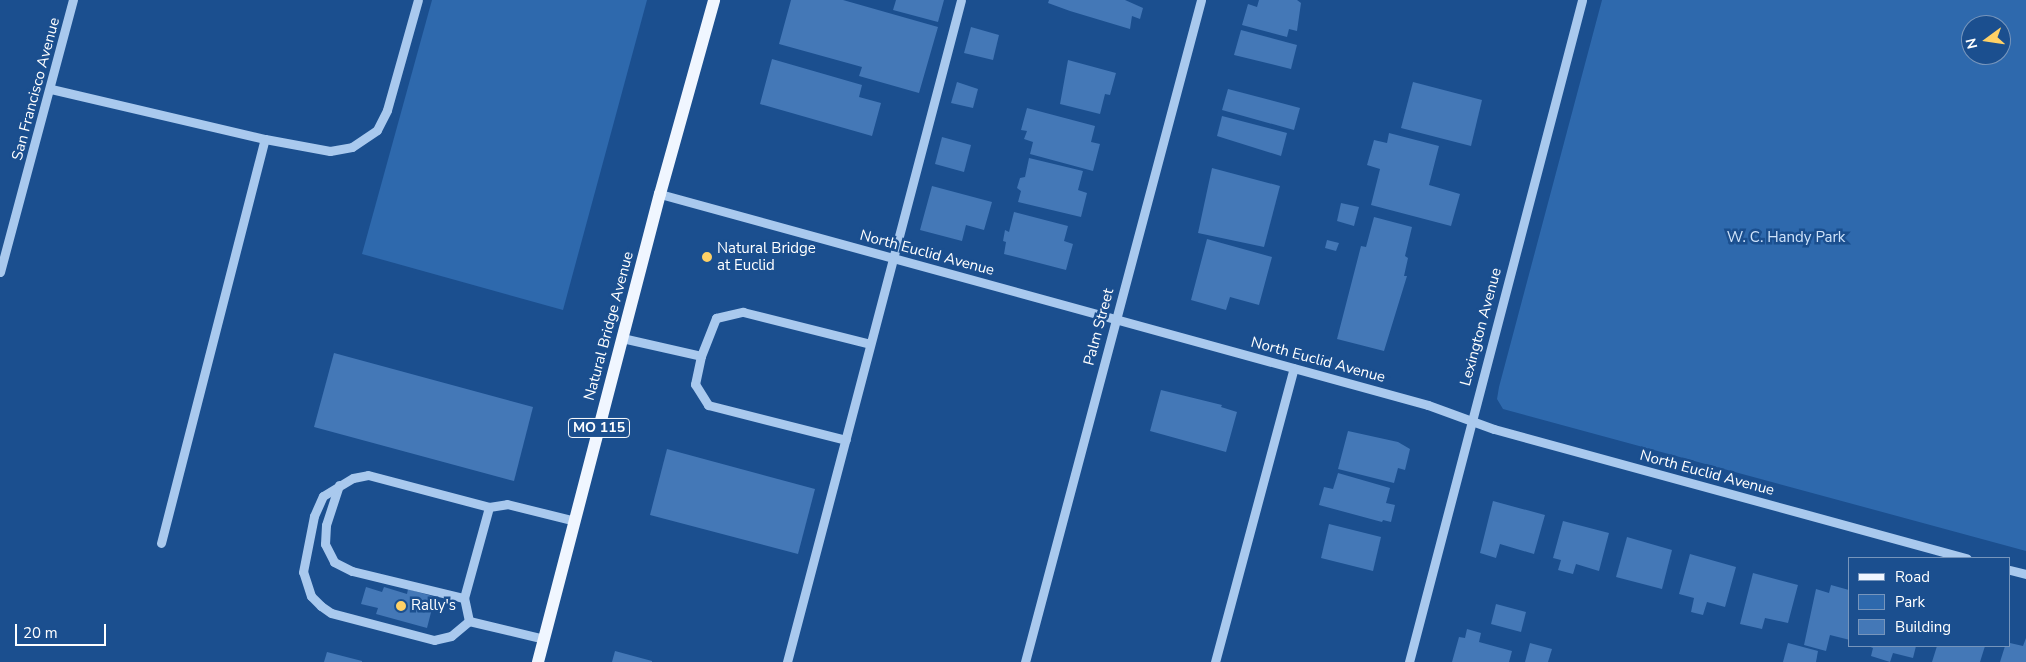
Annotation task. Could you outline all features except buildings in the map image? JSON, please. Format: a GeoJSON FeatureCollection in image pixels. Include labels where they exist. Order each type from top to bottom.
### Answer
{"type":"FeatureCollection","features":[{"type":"Feature","properties":{"kind":"main road","name":"Natural Bridge Avenue"},"geometry":{"type":"LineString","coordinates":[[538,662],[660,194],[714,0]]}},
{"type":"Feature","properties":{"kind":"street","name":"San Francisco Avenue"},"geometry":{"type":"LineString","coordinates":[[0,272],[51,89],[73,0]]}},
{"type":"Feature","properties":{"kind":"street"},"geometry":{"type":"LineString","coordinates":[[51,89],[265,139],[330,151],[352,147],[377,130],[388,110],[418,0]]}},
{"type":"Feature","properties":{"kind":"street"},"geometry":{"type":"LineString","coordinates":[[788,662],[961,0]]}},
{"type":"Feature","properties":{"kind":"street","name":"Palm Street"},"geometry":{"type":"LineString","coordinates":[[1025,662],[1201,0]]}},
{"type":"Feature","properties":{"kind":"street","name":"Lexington Avenue"},"geometry":{"type":"LineString","coordinates":[[1409,662],[1470,420],[1582,0]]}},
{"type":"Feature","properties":{"kind":"street"},"geometry":{"type":"LineString","coordinates":[[161,543],[265,139]]}},
{"type":"Feature","properties":{"kind":"street","name":"North Euclid Avenue"},"geometry":{"type":"LineString","coordinates":[[660,194],[1428,405],[1470,420],[1963,557]]}},
{"type":"Feature","properties":{"kind":"street"},"geometry":{"type":"LineString","coordinates":[[846,440],[708,404],[695,384],[701,356],[716,318],[743,312],[870,344]]}},
{"type":"Feature","properties":{"kind":"street"},"geometry":{"type":"LineString","coordinates":[[622,338],[701,356]]}},
{"type":"Feature","properties":{"kind":"street"},"geometry":{"type":"LineString","coordinates":[[1215,662],[1294,368]]}},
{"type":"Feature","properties":{"kind":"street"},"geometry":{"type":"LineString","coordinates":[[469,621],[452,636],[434,640],[331,613],[311,596],[303,572],[314,516],[323,496],[339,485],[368,475],[489,507],[507,504],[575,521]]}},
{"type":"Feature","properties":{"kind":"street"},"geometry":{"type":"LineString","coordinates":[[339,485],[326,526],[325,544],[334,562],[352,571],[464,598]]}},
{"type":"Feature","properties":{"kind":"street"},"geometry":{"type":"LineString","coordinates":[[469,621],[464,598],[489,507]]}},
{"type":"Feature","properties":{"kind":"street"},"geometry":{"type":"LineString","coordinates":[[2011,570],[2026,574]]}},
{"type":"Feature","properties":{"kind":"street"},"geometry":{"type":"LineString","coordinates":[[469,621],[544,640]]}},
{"type":"Feature","properties":{"kind":"green space"},"geometry":{"type":"Polygon","coordinates":[[[432,0],[647,0],[563,310],[362,254],[432,0]]]}},
{"type":"Feature","properties":{"kind":"green space","name":"W. C. Handy Park"},"geometry":{"type":"Polygon","coordinates":[[[1602,0],[2026,0],[2026,551],[1503,409],[1497,399],[1602,0]]]}},
{"type":"Feature","properties":{"kind":"place","name":"Natural Bridge at Euclid"},"geometry":{"type":"Point","coordinates":[707,257]}},
{"type":"Feature","properties":{"kind":"place","name":"Rally's"},"geometry":{"type":"Point","coordinates":[401,606]}}]}
